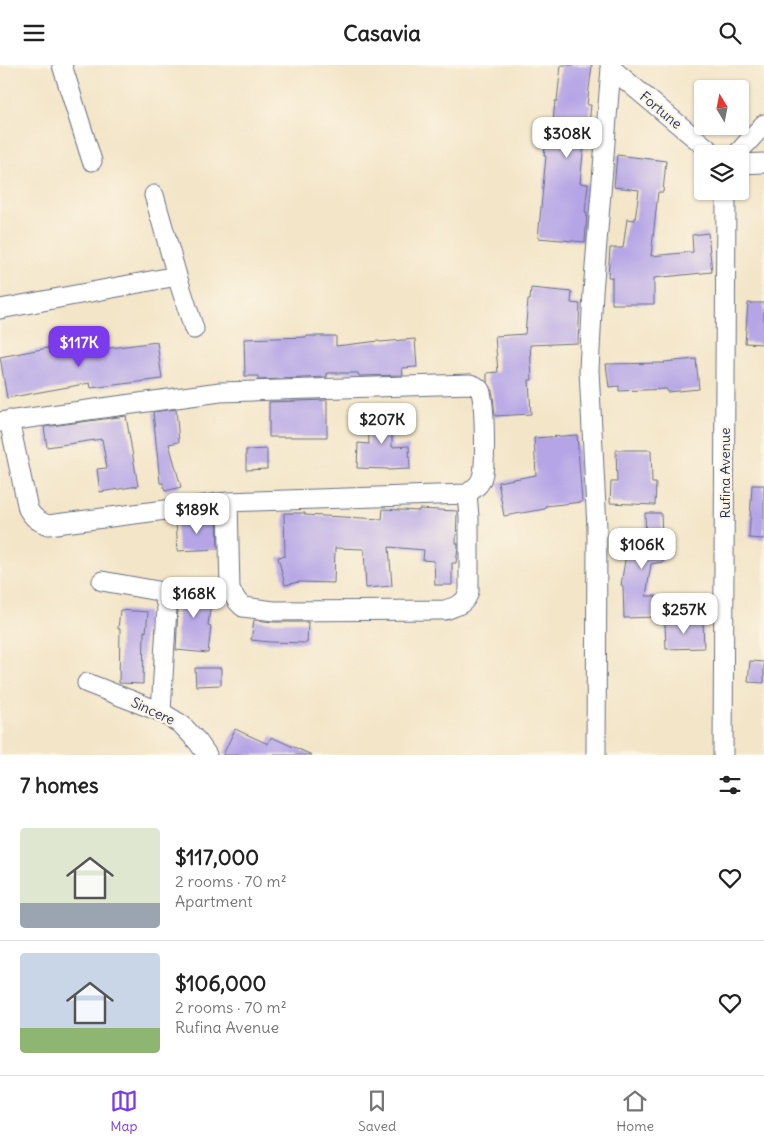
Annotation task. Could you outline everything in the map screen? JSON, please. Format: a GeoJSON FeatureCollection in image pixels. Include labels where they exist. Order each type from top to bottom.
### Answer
{"type":"FeatureCollection","features":[{"type":"Feature","properties":{"kind":"street"},"geometry":{"type":"LineString","coordinates":[[62,65],[92,161]]}},
{"type":"Feature","properties":{"kind":"street"},"geometry":{"type":"LineString","coordinates":[[596,755],[597,528],[589,370],[610,67]]}},
{"type":"Feature","properties":{"kind":"street","name":"Fortune"},"geometry":{"type":"LineString","coordinates":[[610,67],[703,145]]}},
{"type":"Feature","properties":{"kind":"street"},"geometry":{"type":"LineString","coordinates":[[744,145],[764,124]]}},
{"type":"Feature","properties":{"kind":"street"},"geometry":{"type":"LineString","coordinates":[[749,164],[764,163]]}},
{"type":"Feature","properties":{"kind":"street"},"geometry":{"type":"LineString","coordinates":[[154,195],[194,329]]}},
{"type":"Feature","properties":{"kind":"street","name":"Rufina Avenue"},"geometry":{"type":"LineString","coordinates":[[723,755],[726,200]]}},
{"type":"Feature","properties":{"kind":"street"},"geometry":{"type":"LineString","coordinates":[[0,309],[177,276]]}},
{"type":"Feature","properties":{"kind":"street"},"geometry":{"type":"LineString","coordinates":[[470,384],[480,389],[482,398],[485,442],[483,477],[478,486],[467,494],[228,503],[48,525],[32,516],[28,509],[4,421],[220,392],[470,384]]}},
{"type":"Feature","properties":{"kind":"street"},"geometry":{"type":"LineString","coordinates":[[228,503],[230,589],[243,607],[274,611],[445,610],[460,605],[467,598],[469,591],[469,517],[467,494]]}},
{"type":"Feature","properties":{"kind":"street"},"geometry":{"type":"LineString","coordinates":[[102,581],[158,591],[164,597],[167,607],[161,711]]}},
{"type":"Feature","properties":{"kind":"street","name":"Sincere"},"geometry":{"type":"LineString","coordinates":[[87,683],[161,711],[182,725],[207,755]]}},
{"type":"Feature","properties":{"kind":"building"},"geometry":{"type":"Polygon","coordinates":[[[561,65],[592,65],[587,105],[591,105],[588,134],[585,134],[580,183],[588,184],[585,242],[538,238],[547,132],[552,133],[561,65]]]}},
{"type":"Feature","properties":{"kind":"building"},"geometry":{"type":"Polygon","coordinates":[[[617,155],[666,161],[663,192],[658,192],[651,256],[693,252],[692,235],[708,233],[712,272],[654,278],[654,304],[612,304],[612,277],[608,277],[610,248],[623,248],[627,219],[635,220],[639,190],[614,187],[617,155]]]}},
{"type":"Feature","properties":{"kind":"building"},"geometry":{"type":"Polygon","coordinates":[[[531,288],[572,292],[571,303],[580,304],[578,343],[530,345],[532,380],[529,380],[531,414],[495,416],[493,395],[487,381],[487,373],[498,372],[495,336],[525,334],[531,288]]]}},
{"type":"Feature","properties":{"kind":"building"},"geometry":{"type":"Polygon","coordinates":[[[748,303],[764,303],[764,344],[745,343],[748,303]]]}},
{"type":"Feature","properties":{"kind":"building"},"geometry":{"type":"Polygon","coordinates":[[[336,336],[336,346],[415,339],[417,367],[402,368],[403,375],[359,376],[358,373],[327,373],[327,377],[258,380],[258,376],[245,376],[244,339],[336,336]]]}},
{"type":"Feature","properties":{"kind":"building"},"geometry":{"type":"Polygon","coordinates":[[[157,342],[162,379],[91,388],[90,383],[7,398],[0,357],[68,344],[70,353],[157,342]]]}},
{"type":"Feature","properties":{"kind":"building"},"geometry":{"type":"Polygon","coordinates":[[[696,359],[699,389],[667,392],[667,389],[619,391],[619,386],[609,387],[606,364],[665,363],[696,359]]]}},
{"type":"Feature","properties":{"kind":"building"},"geometry":{"type":"Polygon","coordinates":[[[327,400],[327,437],[269,437],[269,402],[327,400]]]}},
{"type":"Feature","properties":{"kind":"building"},"geometry":{"type":"Polygon","coordinates":[[[176,409],[179,442],[169,444],[181,487],[165,491],[163,483],[160,483],[153,412],[176,409]]]}},
{"type":"Feature","properties":{"kind":"building"},"geometry":{"type":"Polygon","coordinates":[[[392,410],[392,447],[409,446],[410,469],[357,468],[358,443],[369,444],[368,411],[392,410]]]}},
{"type":"Feature","properties":{"kind":"building"},"geometry":{"type":"Polygon","coordinates":[[[126,416],[138,486],[100,492],[97,469],[107,468],[102,439],[47,447],[44,427],[126,416]]]}},
{"type":"Feature","properties":{"kind":"building"},"geometry":{"type":"Polygon","coordinates":[[[577,435],[582,502],[545,506],[545,509],[504,516],[498,482],[536,475],[534,438],[577,435]]]}},
{"type":"Feature","properties":{"kind":"building"},"geometry":{"type":"Polygon","coordinates":[[[267,449],[267,469],[246,470],[246,450],[267,449]]]}},
{"type":"Feature","properties":{"kind":"building"},"geometry":{"type":"Polygon","coordinates":[[[616,450],[651,450],[652,483],[656,483],[655,505],[610,503],[611,482],[617,482],[616,450]]]}},
{"type":"Feature","properties":{"kind":"building"},"geometry":{"type":"Polygon","coordinates":[[[752,485],[764,485],[764,539],[749,538],[752,485]]]}},
{"type":"Feature","properties":{"kind":"building"},"geometry":{"type":"Polygon","coordinates":[[[383,509],[457,511],[456,543],[458,548],[456,563],[452,563],[452,585],[435,585],[434,561],[423,560],[424,550],[389,547],[392,586],[366,588],[364,549],[335,548],[334,583],[299,582],[285,585],[278,557],[285,556],[284,513],[382,519],[383,509]]]}},
{"type":"Feature","properties":{"kind":"building"},"geometry":{"type":"Polygon","coordinates":[[[645,513],[661,513],[663,562],[651,564],[646,596],[656,596],[656,617],[624,618],[623,586],[621,585],[628,541],[646,545],[645,513]]]}},
{"type":"Feature","properties":{"kind":"building"},"geometry":{"type":"Polygon","coordinates":[[[217,520],[218,549],[178,551],[176,522],[217,520]]]}},
{"type":"Feature","properties":{"kind":"building"},"geometry":{"type":"Polygon","coordinates":[[[179,584],[213,589],[208,625],[211,626],[208,653],[176,650],[178,608],[176,598],[179,584]]]}},
{"type":"Feature","properties":{"kind":"building"},"geometry":{"type":"Polygon","coordinates":[[[120,610],[148,612],[146,632],[144,631],[143,684],[119,683],[120,629],[118,629],[120,610]]]}},
{"type":"Feature","properties":{"kind":"building"},"geometry":{"type":"Polygon","coordinates":[[[254,620],[308,622],[307,643],[251,640],[254,620]]]}},
{"type":"Feature","properties":{"kind":"building"},"geometry":{"type":"Polygon","coordinates":[[[703,622],[704,648],[666,649],[665,623],[703,622]]]}},
{"type":"Feature","properties":{"kind":"building"},"geometry":{"type":"Polygon","coordinates":[[[750,661],[764,662],[764,683],[748,682],[750,661]]]}},
{"type":"Feature","properties":{"kind":"building"},"geometry":{"type":"Polygon","coordinates":[[[195,668],[221,668],[221,685],[196,686],[195,668]]]}},
{"type":"Feature","properties":{"kind":"building"},"geometry":{"type":"Polygon","coordinates":[[[235,729],[268,744],[271,737],[312,755],[223,755],[235,729]]]}}]}
